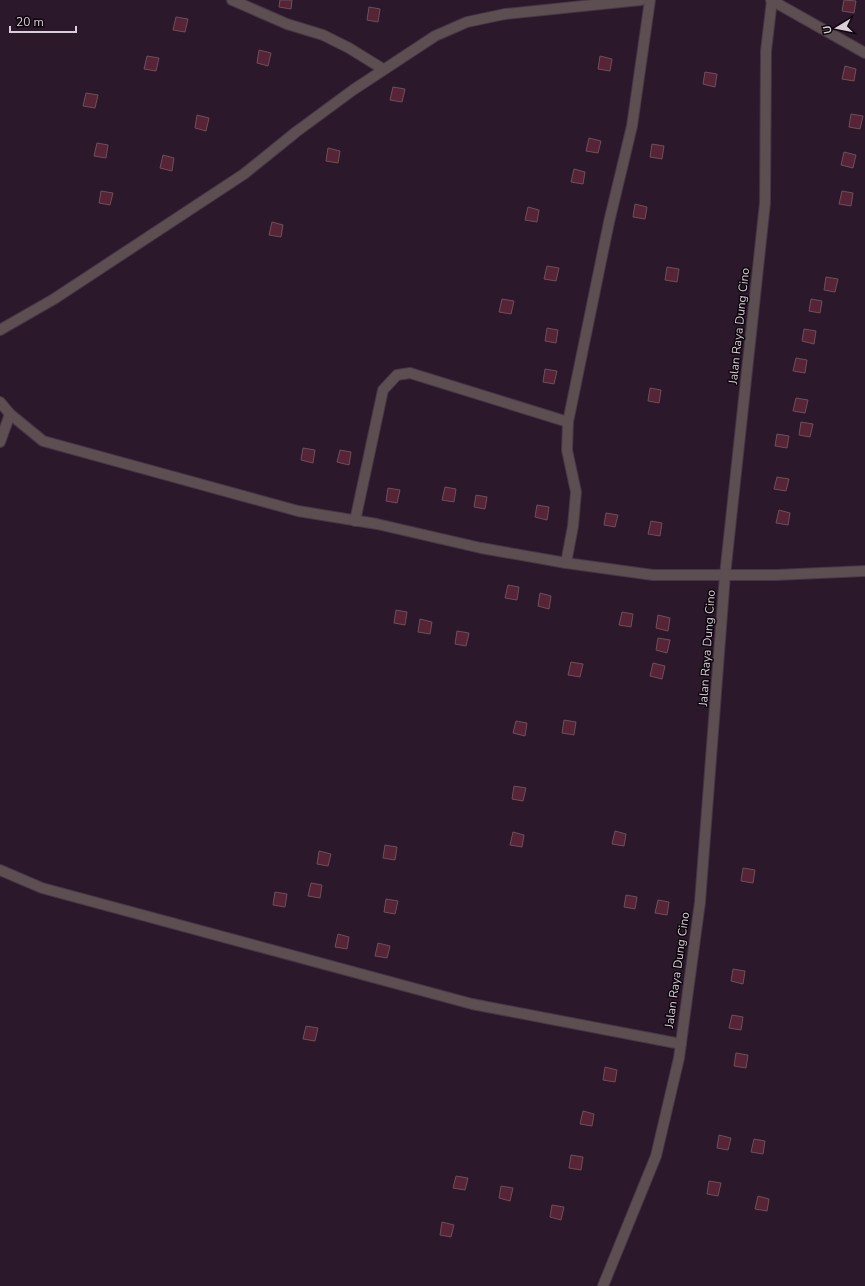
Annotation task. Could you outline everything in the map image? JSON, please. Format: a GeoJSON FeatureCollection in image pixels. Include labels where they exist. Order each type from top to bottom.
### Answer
{"type":"FeatureCollection","features":[{"type":"Feature","properties":{"kind":"street"},"geometry":{"type":"LineString","coordinates":[[232,0],[287,24],[323,35],[383,69]]}},
{"type":"Feature","properties":{"kind":"street"},"geometry":{"type":"LineString","coordinates":[[0,330],[54,299],[244,174],[296,132],[383,69],[435,36],[468,22],[505,14],[641,0]]}},
{"type":"Feature","properties":{"kind":"street"},"geometry":{"type":"LineString","coordinates":[[566,563],[573,526],[576,492],[567,450],[568,422],[609,222],[632,126],[650,0]]}},
{"type":"Feature","properties":{"kind":"street"},"geometry":{"type":"LineString","coordinates":[[772,0],[865,53]]}},
{"type":"Feature","properties":{"kind":"street","name":"Jalan Raya Dung Cino"},"geometry":{"type":"LineString","coordinates":[[603,1286],[656,1156],[679,1058],[700,902],[725,575],[765,203],[766,51],[772,0]]}},
{"type":"Feature","properties":{"kind":"street"},"geometry":{"type":"LineString","coordinates":[[355,521],[383,390],[397,375],[410,373],[568,422]]}},
{"type":"Feature","properties":{"kind":"street"},"geometry":{"type":"LineString","coordinates":[[0,402],[10,414],[43,441],[298,511],[355,521],[482,548],[566,563],[652,575],[776,575],[865,571]]}},
{"type":"Feature","properties":{"kind":"street"},"geometry":{"type":"LineString","coordinates":[[0,442],[10,414]]}},
{"type":"Feature","properties":{"kind":"street"},"geometry":{"type":"LineString","coordinates":[[0,870],[42,888],[472,1004],[680,1044]]}},
{"type":"Feature","properties":{"kind":"building"},"geometry":{"type":"Polygon","coordinates":[[[280,0],[292,0],[291,9],[279,7],[280,0]]]}},
{"type":"Feature","properties":{"kind":"building"},"geometry":{"type":"Polygon","coordinates":[[[844,0],[856,1],[854,13],[842,11],[844,0]]]}},
{"type":"Feature","properties":{"kind":"building"},"geometry":{"type":"Polygon","coordinates":[[[369,7],[380,9],[378,22],[367,20],[369,7]]]}},
{"type":"Feature","properties":{"kind":"building"},"geometry":{"type":"Polygon","coordinates":[[[176,17],[188,19],[185,32],[173,30],[176,17]]]}},
{"type":"Feature","properties":{"kind":"building"},"geometry":{"type":"Polygon","coordinates":[[[259,50],[271,53],[268,66],[257,63],[259,50]]]}},
{"type":"Feature","properties":{"kind":"building"},"geometry":{"type":"Polygon","coordinates":[[[147,56],[159,58],[156,71],[144,69],[147,56]]]}},
{"type":"Feature","properties":{"kind":"building"},"geometry":{"type":"Polygon","coordinates":[[[600,56],[612,59],[610,71],[598,69],[600,56]]]}},
{"type":"Feature","properties":{"kind":"building"},"geometry":{"type":"Polygon","coordinates":[[[845,66],[856,69],[854,81],[842,79],[845,66]]]}},
{"type":"Feature","properties":{"kind":"building"},"geometry":{"type":"Polygon","coordinates":[[[705,72],[717,74],[715,87],[703,84],[705,72]]]}},
{"type":"Feature","properties":{"kind":"building"},"geometry":{"type":"Polygon","coordinates":[[[393,87],[405,89],[402,102],[390,100],[393,87]]]}},
{"type":"Feature","properties":{"kind":"building"},"geometry":{"type":"Polygon","coordinates":[[[86,93],[98,95],[95,108],[83,106],[86,93]]]}},
{"type":"Feature","properties":{"kind":"building"},"geometry":{"type":"Polygon","coordinates":[[[851,114],[863,116],[860,129],[849,127],[851,114]]]}},
{"type":"Feature","properties":{"kind":"building"},"geometry":{"type":"Polygon","coordinates":[[[197,115],[209,118],[206,131],[195,128],[197,115]]]}},
{"type":"Feature","properties":{"kind":"building"},"geometry":{"type":"Polygon","coordinates":[[[589,138],[601,141],[598,153],[586,151],[589,138]]]}},
{"type":"Feature","properties":{"kind":"building"},"geometry":{"type":"Polygon","coordinates":[[[97,143],[108,145],[106,158],[94,156],[97,143]]]}},
{"type":"Feature","properties":{"kind":"building"},"geometry":{"type":"Polygon","coordinates":[[[652,144],[664,146],[662,159],[650,157],[652,144]]]}},
{"type":"Feature","properties":{"kind":"building"},"geometry":{"type":"Polygon","coordinates":[[[328,148],[340,151],[338,163],[326,161],[328,148]]]}},
{"type":"Feature","properties":{"kind":"building"},"geometry":{"type":"Polygon","coordinates":[[[844,152],[856,155],[853,168],[841,165],[844,152]]]}},
{"type":"Feature","properties":{"kind":"building"},"geometry":{"type":"Polygon","coordinates":[[[163,155],[174,158],[172,171],[160,168],[163,155]]]}},
{"type":"Feature","properties":{"kind":"building"},"geometry":{"type":"Polygon","coordinates":[[[574,169],[585,172],[583,184],[571,182],[574,169]]]}},
{"type":"Feature","properties":{"kind":"building"},"geometry":{"type":"Polygon","coordinates":[[[101,191],[113,193],[110,205],[99,203],[101,191]]]}},
{"type":"Feature","properties":{"kind":"building"},"geometry":{"type":"Polygon","coordinates":[[[842,191],[853,193],[851,206],[839,204],[842,191]]]}},
{"type":"Feature","properties":{"kind":"building"},"geometry":{"type":"Polygon","coordinates":[[[635,204],[647,207],[645,219],[633,217],[635,204]]]}},
{"type":"Feature","properties":{"kind":"building"},"geometry":{"type":"Polygon","coordinates":[[[528,207],[539,210],[537,222],[525,220],[528,207]]]}},
{"type":"Feature","properties":{"kind":"building"},"geometry":{"type":"Polygon","coordinates":[[[272,222],[283,225],[281,237],[269,235],[272,222]]]}},
{"type":"Feature","properties":{"kind":"building"},"geometry":{"type":"Polygon","coordinates":[[[547,266],[559,268],[556,281],[544,279],[547,266]]]}},
{"type":"Feature","properties":{"kind":"building"},"geometry":{"type":"Polygon","coordinates":[[[667,267],[679,269],[677,282],[665,280],[667,267]]]}},
{"type":"Feature","properties":{"kind":"building"},"geometry":{"type":"Polygon","coordinates":[[[826,277],[838,279],[835,292],[824,290],[826,277]]]}},
{"type":"Feature","properties":{"kind":"building"},"geometry":{"type":"Polygon","coordinates":[[[502,299],[514,301],[511,314],[499,312],[502,299]]]}},
{"type":"Feature","properties":{"kind":"building"},"geometry":{"type":"Polygon","coordinates":[[[811,299],[822,301],[820,313],[809,311],[811,299]]]}},
{"type":"Feature","properties":{"kind":"building"},"geometry":{"type":"Polygon","coordinates":[[[547,328],[558,330],[556,343],[545,341],[547,328]]]}},
{"type":"Feature","properties":{"kind":"building"},"geometry":{"type":"Polygon","coordinates":[[[804,329],[816,331],[814,344],[802,341],[804,329]]]}},
{"type":"Feature","properties":{"kind":"building"},"geometry":{"type":"Polygon","coordinates":[[[796,358],[807,360],[805,373],[793,371],[796,358]]]}},
{"type":"Feature","properties":{"kind":"building"},"geometry":{"type":"Polygon","coordinates":[[[545,369],[557,371],[554,384],[543,382],[545,369]]]}},
{"type":"Feature","properties":{"kind":"building"},"geometry":{"type":"Polygon","coordinates":[[[650,388],[661,390],[659,403],[648,401],[650,388]]]}},
{"type":"Feature","properties":{"kind":"building"},"geometry":{"type":"Polygon","coordinates":[[[796,398],[808,400],[805,413],[793,411],[796,398]]]}},
{"type":"Feature","properties":{"kind":"building"},"geometry":{"type":"Polygon","coordinates":[[[801,422],[813,424],[810,437],[799,435],[801,422]]]}},
{"type":"Feature","properties":{"kind":"building"},"geometry":{"type":"Polygon","coordinates":[[[777,434],[789,436],[787,448],[775,446],[777,434]]]}},
{"type":"Feature","properties":{"kind":"building"},"geometry":{"type":"Polygon","coordinates":[[[303,448],[315,450],[313,463],[301,460],[303,448]]]}},
{"type":"Feature","properties":{"kind":"building"},"geometry":{"type":"Polygon","coordinates":[[[340,450],[351,452],[349,465],[337,462],[340,450]]]}},
{"type":"Feature","properties":{"kind":"building"},"geometry":{"type":"Polygon","coordinates":[[[777,477],[789,479],[786,491],[774,489],[777,477]]]}},
{"type":"Feature","properties":{"kind":"building"},"geometry":{"type":"Polygon","coordinates":[[[445,487],[456,489],[454,502],[442,500],[445,487]]]}},
{"type":"Feature","properties":{"kind":"building"},"geometry":{"type":"Polygon","coordinates":[[[388,488],[400,490],[397,503],[386,501],[388,488]]]}},
{"type":"Feature","properties":{"kind":"building"},"geometry":{"type":"Polygon","coordinates":[[[476,495],[487,497],[485,509],[474,507],[476,495]]]}},
{"type":"Feature","properties":{"kind":"building"},"geometry":{"type":"Polygon","coordinates":[[[537,505],[549,507],[547,520],[535,517],[537,505]]]}},
{"type":"Feature","properties":{"kind":"building"},"geometry":{"type":"Polygon","coordinates":[[[779,510],[790,513],[788,525],[776,523],[779,510]]]}},
{"type":"Feature","properties":{"kind":"building"},"geometry":{"type":"Polygon","coordinates":[[[606,513],[618,515],[615,527],[604,525],[606,513]]]}},
{"type":"Feature","properties":{"kind":"building"},"geometry":{"type":"Polygon","coordinates":[[[651,521],[662,523],[660,536],[648,534],[651,521]]]}},
{"type":"Feature","properties":{"kind":"building"},"geometry":{"type":"Polygon","coordinates":[[[508,585],[519,587],[517,600],[505,598],[508,585]]]}},
{"type":"Feature","properties":{"kind":"building"},"geometry":{"type":"Polygon","coordinates":[[[540,593],[551,596],[549,609],[538,606],[540,593]]]}},
{"type":"Feature","properties":{"kind":"building"},"geometry":{"type":"Polygon","coordinates":[[[396,610],[407,612],[405,625],[394,623],[396,610]]]}},
{"type":"Feature","properties":{"kind":"building"},"geometry":{"type":"Polygon","coordinates":[[[622,612],[633,614],[631,627],[619,625],[622,612]]]}},
{"type":"Feature","properties":{"kind":"building"},"geometry":{"type":"Polygon","coordinates":[[[658,615],[670,618],[668,631],[656,628],[658,615]]]}},
{"type":"Feature","properties":{"kind":"building"},"geometry":{"type":"Polygon","coordinates":[[[420,619],[432,622],[430,634],[418,632],[420,619]]]}},
{"type":"Feature","properties":{"kind":"building"},"geometry":{"type":"Polygon","coordinates":[[[457,631],[469,633],[466,646],[455,644],[457,631]]]}},
{"type":"Feature","properties":{"kind":"building"},"geometry":{"type":"Polygon","coordinates":[[[658,638],[670,640],[667,653],[656,650],[658,638]]]}},
{"type":"Feature","properties":{"kind":"building"},"geometry":{"type":"Polygon","coordinates":[[[571,662],[583,664],[580,677],[568,675],[571,662]]]}},
{"type":"Feature","properties":{"kind":"building"},"geometry":{"type":"Polygon","coordinates":[[[653,663],[665,666],[662,679],[650,676],[653,663]]]}},
{"type":"Feature","properties":{"kind":"building"},"geometry":{"type":"Polygon","coordinates":[[[564,720],[576,722],[574,735],[562,733],[564,720]]]}},
{"type":"Feature","properties":{"kind":"building"},"geometry":{"type":"Polygon","coordinates":[[[516,721],[527,723],[525,736],[513,733],[516,721]]]}},
{"type":"Feature","properties":{"kind":"building"},"geometry":{"type":"Polygon","coordinates":[[[514,786],[526,788],[523,801],[512,799],[514,786]]]}},
{"type":"Feature","properties":{"kind":"building"},"geometry":{"type":"Polygon","coordinates":[[[615,831],[626,834],[624,846],[612,844],[615,831]]]}},
{"type":"Feature","properties":{"kind":"building"},"geometry":{"type":"Polygon","coordinates":[[[513,832],[524,835],[522,847],[510,845],[513,832]]]}},
{"type":"Feature","properties":{"kind":"building"},"geometry":{"type":"Polygon","coordinates":[[[385,845],[397,847],[395,860],[383,858],[385,845]]]}},
{"type":"Feature","properties":{"kind":"building"},"geometry":{"type":"Polygon","coordinates":[[[319,851],[331,854],[328,866],[317,864],[319,851]]]}},
{"type":"Feature","properties":{"kind":"building"},"geometry":{"type":"Polygon","coordinates":[[[743,868],[755,870],[753,883],[741,881],[743,868]]]}},
{"type":"Feature","properties":{"kind":"building"},"geometry":{"type":"Polygon","coordinates":[[[311,883],[322,885],[320,898],[308,896],[311,883]]]}},
{"type":"Feature","properties":{"kind":"building"},"geometry":{"type":"Polygon","coordinates":[[[275,892],[287,894],[285,907],[273,905],[275,892]]]}},
{"type":"Feature","properties":{"kind":"building"},"geometry":{"type":"Polygon","coordinates":[[[626,895],[637,897],[635,909],[624,907],[626,895]]]}},
{"type":"Feature","properties":{"kind":"building"},"geometry":{"type":"Polygon","coordinates":[[[386,899],[398,901],[395,914],[384,912],[386,899]]]}},
{"type":"Feature","properties":{"kind":"building"},"geometry":{"type":"Polygon","coordinates":[[[658,900],[669,902],[667,915],[655,913],[658,900]]]}},
{"type":"Feature","properties":{"kind":"building"},"geometry":{"type":"Polygon","coordinates":[[[338,934],[349,937],[347,949],[335,947],[338,934]]]}},
{"type":"Feature","properties":{"kind":"building"},"geometry":{"type":"Polygon","coordinates":[[[378,943],[390,946],[387,958],[375,956],[378,943]]]}},
{"type":"Feature","properties":{"kind":"building"},"geometry":{"type":"Polygon","coordinates":[[[733,969],[745,971],[743,984],[731,981],[733,969]]]}},
{"type":"Feature","properties":{"kind":"building"},"geometry":{"type":"Polygon","coordinates":[[[732,1015],[743,1017],[741,1030],[729,1028],[732,1015]]]}},
{"type":"Feature","properties":{"kind":"building"},"geometry":{"type":"Polygon","coordinates":[[[306,1026],[318,1028],[315,1041],[303,1039],[306,1026]]]}},
{"type":"Feature","properties":{"kind":"building"},"geometry":{"type":"Polygon","coordinates":[[[736,1053],[748,1055],[746,1068],[734,1066],[736,1053]]]}},
{"type":"Feature","properties":{"kind":"building"},"geometry":{"type":"Polygon","coordinates":[[[605,1067],[617,1070],[615,1082],[603,1080],[605,1067]]]}},
{"type":"Feature","properties":{"kind":"building"},"geometry":{"type":"Polygon","coordinates":[[[583,1111],[594,1114],[592,1126],[580,1124],[583,1111]]]}},
{"type":"Feature","properties":{"kind":"building"},"geometry":{"type":"Polygon","coordinates":[[[719,1135],[731,1138],[728,1150],[717,1148],[719,1135]]]}},
{"type":"Feature","properties":{"kind":"building"},"geometry":{"type":"Polygon","coordinates":[[[754,1139],[765,1141],[763,1154],[751,1152],[754,1139]]]}},
{"type":"Feature","properties":{"kind":"building"},"geometry":{"type":"Polygon","coordinates":[[[571,1155],[583,1157],[581,1170],[569,1168],[571,1155]]]}},
{"type":"Feature","properties":{"kind":"building"},"geometry":{"type":"Polygon","coordinates":[[[456,1176],[468,1178],[465,1190],[453,1188],[456,1176]]]}},
{"type":"Feature","properties":{"kind":"building"},"geometry":{"type":"Polygon","coordinates":[[[709,1181],[721,1183],[718,1196],[707,1194],[709,1181]]]}},
{"type":"Feature","properties":{"kind":"building"},"geometry":{"type":"Polygon","coordinates":[[[501,1186],[513,1188],[510,1201],[499,1198],[501,1186]]]}},
{"type":"Feature","properties":{"kind":"building"},"geometry":{"type":"Polygon","coordinates":[[[758,1196],[769,1199],[767,1211],[755,1209],[758,1196]]]}},
{"type":"Feature","properties":{"kind":"building"},"geometry":{"type":"Polygon","coordinates":[[[552,1205],[564,1207],[561,1220],[550,1217],[552,1205]]]}},
{"type":"Feature","properties":{"kind":"building"},"geometry":{"type":"Polygon","coordinates":[[[442,1222],[454,1225],[451,1237],[440,1235],[442,1222]]]}}]}
